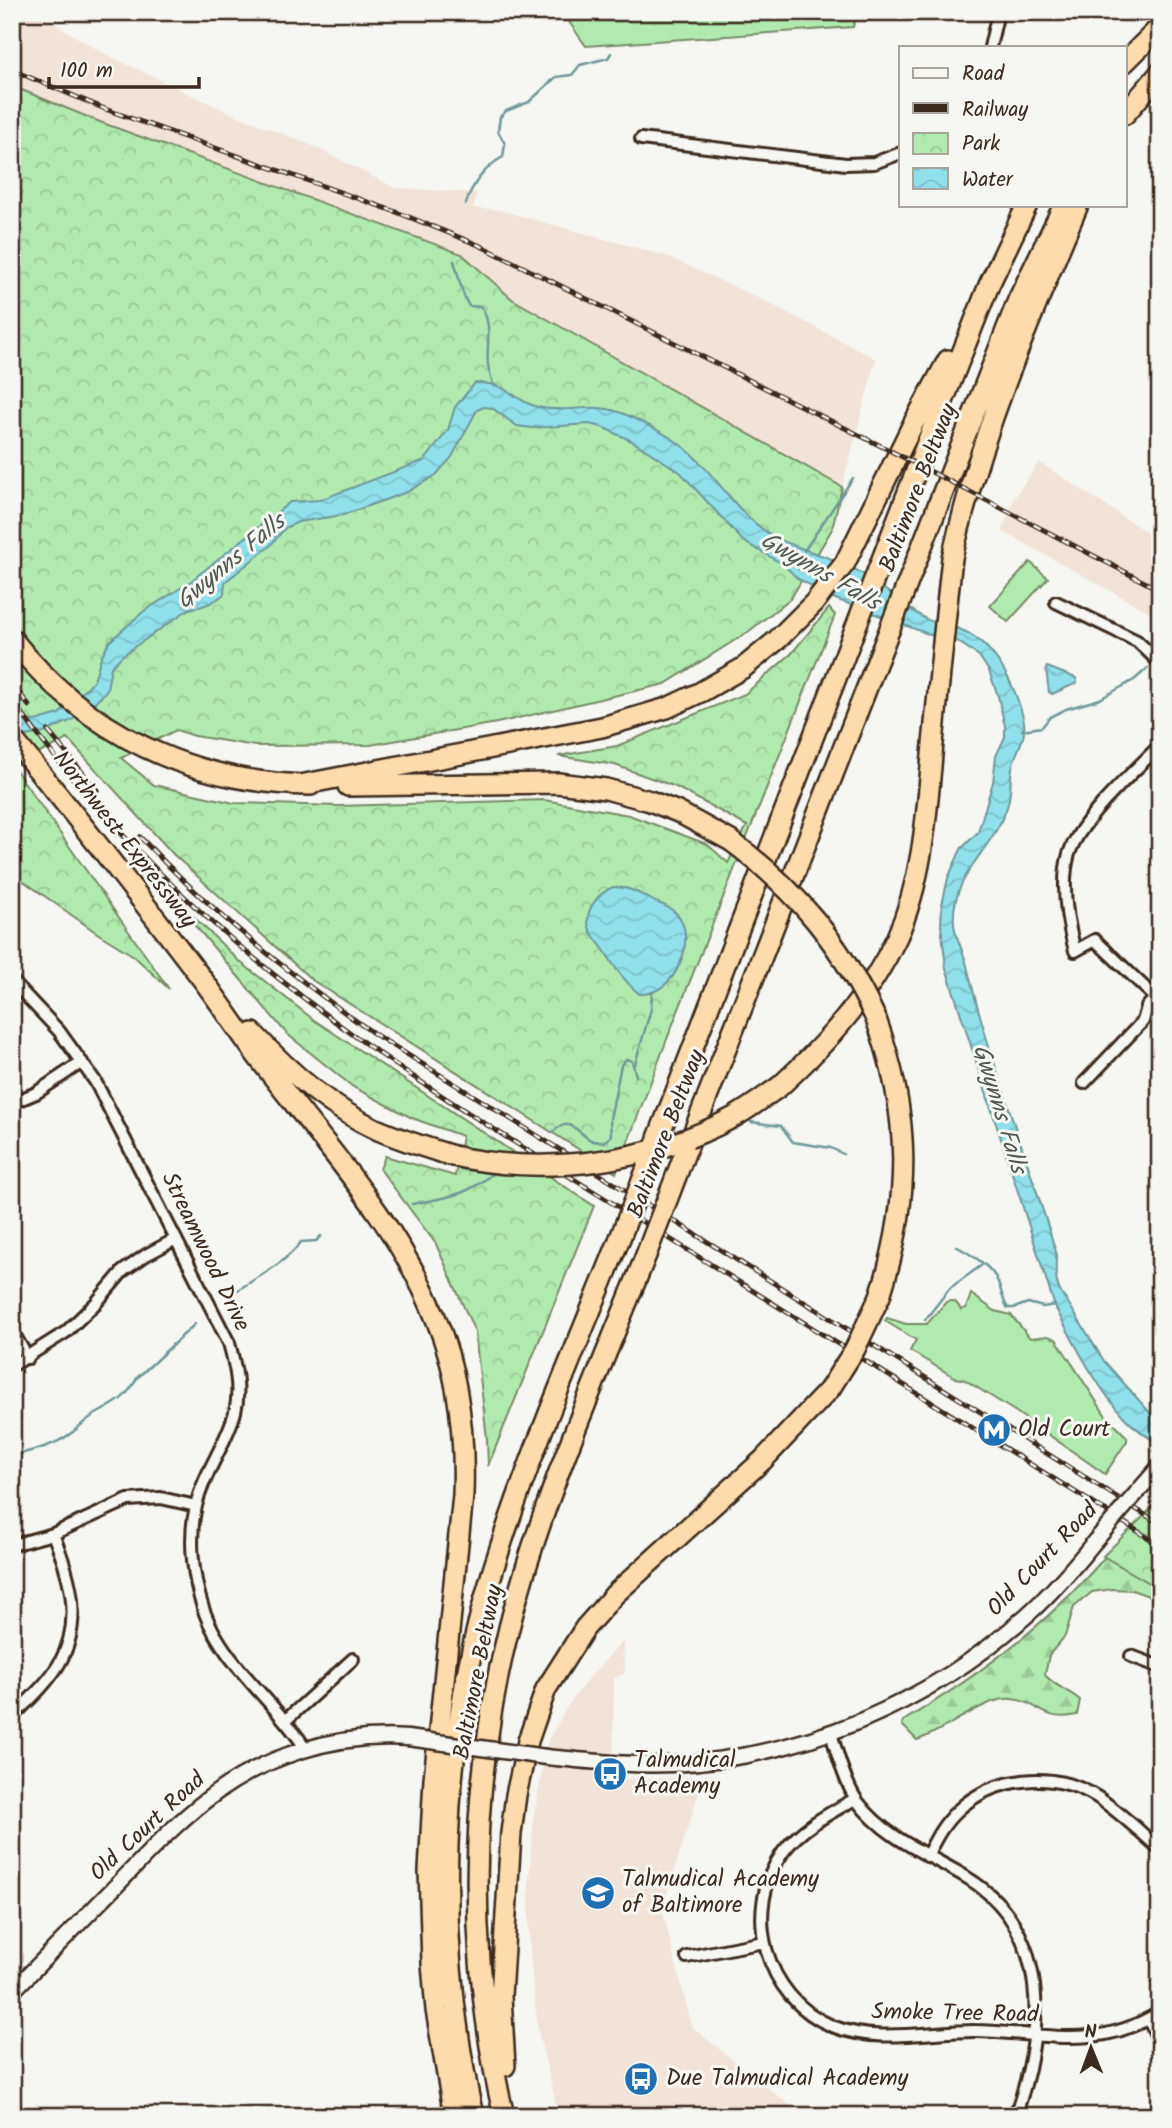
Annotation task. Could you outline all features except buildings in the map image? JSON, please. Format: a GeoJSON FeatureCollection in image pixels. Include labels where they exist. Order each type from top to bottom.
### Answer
{"type":"FeatureCollection","features":[{"type":"Feature","properties":{"kind":"highway"},"geometry":{"type":"LineString","coordinates":[[1126,61],[1160,27]]}},
{"type":"Feature","properties":{"kind":"highway"},"geometry":{"type":"LineString","coordinates":[[1126,113],[1160,73]]}},
{"type":"Feature","properties":{"kind":"highway","name":"Baltimore Beltway"},"geometry":{"type":"LineString","coordinates":[[473,2116],[455,2009],[448,1914],[448,1833],[455,1743],[468,1668],[493,1571],[540,1440],[858,618],[989,285],[1027,206]]}},
{"type":"Feature","properties":{"kind":"highway","name":"Baltimore Beltway"},"geometry":{"type":"LineString","coordinates":[[506,2116],[484,2006],[478,1914],[479,1836],[489,1724],[509,1627],[527,1567],[568,1453],[1018,300],[1063,206]]}},
{"type":"Feature","properties":{"kind":"highway"},"geometry":{"type":"LineString","coordinates":[[198,972],[266,1047],[304,1082],[341,1109],[374,1128],[478,1162],[521,1165],[585,1163],[648,1152],[734,1117],[779,1087],[812,1057],[856,1006],[897,937],[910,902],[923,844],[948,592],[957,535],[1012,368],[1078,206]]}},
{"type":"Feature","properties":{"kind":"highway"},"geometry":{"type":"LineString","coordinates":[[300,785],[396,769],[602,727],[667,708],[743,668],[777,640],[814,603],[849,554],[912,426],[989,285]]}},
{"type":"Feature","properties":{"kind":"highway"},"geometry":{"type":"LineString","coordinates":[[12,639],[60,692],[123,737],[190,766],[231,777],[270,784],[401,787],[558,783],[594,787],[659,804],[687,817],[730,841],[798,898],[848,964],[876,1020],[892,1067],[902,1121],[904,1159],[898,1230],[880,1296],[855,1349],[829,1390],[762,1460],[615,1594],[578,1638],[546,1689],[528,1741],[516,1795],[507,1873],[501,1996],[506,2116]]}},
{"type":"Feature","properties":{"kind":"highway","name":"Northwest Expressway"},"geometry":{"type":"LineString","coordinates":[[12,738],[198,972]]}},
{"type":"Feature","properties":{"kind":"highway"},"geometry":{"type":"LineString","coordinates":[[198,972],[258,1056],[369,1200],[401,1248],[437,1320],[454,1378],[462,1430],[463,1495],[434,1779],[429,1871],[436,2010],[454,2116]]}},
{"type":"Feature","properties":{"kind":"main road","name":"Old Court Road"},"geometry":{"type":"LineString","coordinates":[[12,1992],[205,1800],[253,1770],[306,1749],[356,1739],[408,1738],[622,1765],[674,1764],[762,1752],[831,1733],[871,1717],[943,1680],[996,1642],[1046,1597],[1160,1466]]}},
{"type":"Feature","properties":{"kind":"street"},"geometry":{"type":"LineString","coordinates":[[990,46],[998,12]]}},
{"type":"Feature","properties":{"kind":"street"},"geometry":{"type":"LineString","coordinates":[[641,139],[846,164],[874,163],[899,154]]}},
{"type":"Feature","properties":{"kind":"street"},"geometry":{"type":"LineString","coordinates":[[1056,602],[1137,641],[1160,663]]}},
{"type":"Feature","properties":{"kind":"street"},"geometry":{"type":"LineString","coordinates":[[1084,1083],[1143,1021],[1147,1007],[1158,998],[1095,940],[1075,951],[1068,926],[1065,878],[1070,852],[1082,829],[1160,745]]}},
{"type":"Feature","properties":{"kind":"street","name":"Streamwood Drive"},"geometry":{"type":"LineString","coordinates":[[12,981],[37,1005],[82,1062],[104,1098],[229,1343],[237,1381],[235,1410],[196,1506],[193,1528],[194,1565],[200,1596],[210,1625],[240,1670],[286,1720],[306,1749]]}},
{"type":"Feature","properties":{"kind":"street"},"geometry":{"type":"LineString","coordinates":[[12,1103],[36,1093],[82,1062]]}},
{"type":"Feature","properties":{"kind":"street"},"geometry":{"type":"LineString","coordinates":[[12,1366],[65,1332],[96,1303],[123,1271],[176,1239]]}},
{"type":"Feature","properties":{"kind":"street"},"geometry":{"type":"LineString","coordinates":[[12,1331],[28,1358]]}},
{"type":"Feature","properties":{"kind":"street"},"geometry":{"type":"LineString","coordinates":[[12,1545],[53,1534],[128,1500],[161,1498],[196,1506]]}},
{"type":"Feature","properties":{"kind":"street"},"geometry":{"type":"LineString","coordinates":[[12,1717],[59,1663],[70,1635],[73,1608],[70,1581],[53,1534]]}},
{"type":"Feature","properties":{"kind":"street"},"geometry":{"type":"LineString","coordinates":[[1131,1656],[1160,1667]]}},
{"type":"Feature","properties":{"kind":"street"},"geometry":{"type":"LineString","coordinates":[[286,1720],[353,1659]]}},
{"type":"Feature","properties":{"kind":"street"},"geometry":{"type":"LineString","coordinates":[[831,1733],[855,1799],[889,1834],[983,1888],[1000,1905],[1025,1944],[1033,1974],[1035,2035],[1029,2073],[1015,2116]]}},
{"type":"Feature","properties":{"kind":"street"},"geometry":{"type":"LineString","coordinates":[[927,1856],[944,1825],[965,1804],[991,1788],[1023,1780],[1053,1781],[1084,1790],[1109,1805],[1160,1850]]}},
{"type":"Feature","properties":{"kind":"street","name":"Smoke Tree Road"},"geometry":{"type":"LineString","coordinates":[[855,1799],[811,1826],[784,1852],[773,1870],[765,1897],[762,1923],[771,1965],[789,1995],[807,2012],[832,2026],[870,2035],[973,2031],[1091,2036],[1111,2033],[1160,2012]]}},
{"type":"Feature","properties":{"kind":"street"},"geometry":{"type":"LineString","coordinates":[[687,1957],[764,1942]]}},
{"type":"Feature","properties":{"kind":"street"},"geometry":{"type":"LineString","coordinates":[[1148,2019],[1160,2042]]}},
{"type":"Feature","properties":{"kind":"shaded area"},"geometry":{"type":"Polygon","coordinates":[[[12,12],[34,12],[107,55],[230,113],[313,146],[395,188],[477,193],[473,208],[499,210],[666,256],[765,301],[876,359],[842,487],[512,299],[462,254],[100,122],[12,86],[12,12]]]}},
{"type":"Feature","properties":{"kind":"shaded area"},"geometry":{"type":"Polygon","coordinates":[[[1039,462],[1160,541],[1160,618],[1002,531],[1015,497],[1039,462]]]}},
{"type":"Feature","properties":{"kind":"shaded area","name":"Talmudical Academy of Baltimore"},"geometry":{"type":"Polygon","coordinates":[[[623,1641],[625,1673],[614,1678],[613,1779],[704,1777],[662,1909],[692,2027],[803,2116],[559,2116],[538,2031],[533,1986],[529,1935],[529,1877],[534,1815],[548,1740],[587,1680],[623,1641]]]}},
{"type":"Feature","properties":{"kind":"green space"},"geometry":{"type":"Polygon","coordinates":[[[562,12],[857,12],[853,27],[586,46],[562,12]]]}},
{"type":"Feature","properties":{"kind":"green space"},"geometry":{"type":"Polygon","coordinates":[[[12,86],[100,122],[462,254],[512,299],[842,487],[832,529],[791,598],[748,632],[665,684],[497,723],[370,745],[255,746],[195,736],[176,730],[121,758],[154,785],[234,803],[338,806],[544,800],[629,815],[707,844],[728,863],[747,826],[676,787],[615,765],[558,756],[617,746],[745,694],[791,654],[829,608],[835,615],[616,1173],[312,980],[174,855],[68,739],[13,766],[169,989],[134,956],[12,873],[12,86]]]}},
{"type":"Feature","properties":{"kind":"green space"},"geometry":{"type":"Polygon","coordinates":[[[1030,562],[1048,578],[1008,622],[990,606],[1030,562]]]}},
{"type":"Feature","properties":{"kind":"green space"},"geometry":{"type":"Polygon","coordinates":[[[159,883],[239,961],[314,1020],[594,1206],[488,1466],[475,1332],[436,1244],[380,1169],[385,1156],[455,1176],[462,1136],[412,1118],[353,1087],[287,1034],[159,883]]]}},
{"type":"Feature","properties":{"kind":"green space"},"geometry":{"type":"Polygon","coordinates":[[[971,1294],[995,1311],[1011,1315],[1030,1338],[1048,1336],[1056,1339],[1106,1416],[1127,1437],[1105,1474],[1016,1412],[965,1380],[956,1378],[910,1351],[916,1340],[885,1321],[887,1318],[906,1324],[927,1324],[946,1302],[955,1302],[961,1310],[966,1308],[971,1294]]]}},
{"type":"Feature","properties":{"kind":"green space"},"geometry":{"type":"Polygon","coordinates":[[[1160,1500],[1160,1589],[1103,1556],[1160,1500]]]}},
{"type":"Feature","properties":{"kind":"green space"},"geometry":{"type":"Polygon","coordinates":[[[1114,1546],[1160,1562],[1160,1600],[1132,1590],[1113,1589],[1092,1592],[1074,1607],[1065,1636],[1049,1655],[1045,1675],[1080,1700],[1077,1715],[1056,1716],[1028,1703],[1011,1699],[990,1703],[917,1740],[902,1725],[903,1721],[961,1684],[1016,1643],[1067,1597],[1114,1546]]]}},
{"type":"Feature","properties":{"kind":"water","name":"Gwynns Falls"},"geometry":{"type":"Polygon","coordinates":[[[475,383],[496,385],[522,401],[538,407],[617,411],[652,427],[688,451],[741,510],[761,528],[796,547],[858,571],[924,618],[971,635],[982,643],[1001,665],[1019,704],[1024,724],[1023,736],[1013,764],[1007,807],[1001,822],[965,877],[959,891],[955,907],[955,929],[998,1074],[1056,1252],[1059,1290],[1104,1361],[1160,1424],[1160,1445],[1133,1426],[1114,1406],[1087,1365],[1055,1307],[946,968],[941,925],[948,878],[961,849],[978,832],[993,782],[996,756],[1005,737],[998,696],[989,671],[979,656],[957,641],[931,635],[833,598],[797,578],[784,565],[743,541],[680,472],[632,441],[589,424],[532,428],[517,426],[492,408],[484,407],[477,410],[452,457],[436,475],[407,492],[343,515],[298,522],[285,528],[270,546],[225,582],[224,594],[208,604],[189,609],[123,655],[111,667],[107,689],[101,697],[72,720],[44,733],[12,738],[12,719],[35,721],[59,714],[94,681],[109,642],[144,611],[187,584],[290,502],[320,500],[425,460],[448,430],[455,407],[475,383]]]}},
{"type":"Feature","properties":{"kind":"water"},"geometry":{"type":"Polygon","coordinates":[[[1047,667],[1076,678],[1077,683],[1052,694],[1049,692],[1047,667]]]}},
{"type":"Feature","properties":{"kind":"water"},"geometry":{"type":"Polygon","coordinates":[[[613,887],[631,890],[666,906],[676,913],[683,923],[684,950],[680,963],[664,986],[652,992],[639,994],[634,989],[620,974],[588,925],[592,905],[601,894],[613,887]]]}},
{"type":"Feature","properties":{"kind":"waterway"},"geometry":{"type":"LineString","coordinates":[[466,204],[480,177],[503,157],[505,144],[498,131],[500,117],[506,111],[529,102],[556,77],[572,75],[580,65],[608,58],[611,53]]}},
{"type":"Feature","properties":{"kind":"waterway"},"geometry":{"type":"LineString","coordinates":[[454,261],[469,306],[482,307],[485,315],[488,329],[488,365],[494,387]]}},
{"type":"Feature","properties":{"kind":"waterway"},"geometry":{"type":"LineString","coordinates":[[804,551],[853,478]]}},
{"type":"Feature","properties":{"kind":"waterway"},"geometry":{"type":"LineString","coordinates":[[1022,730],[1042,727],[1050,717],[1066,709],[1100,699],[1134,680],[1148,668]]}},
{"type":"Feature","properties":{"kind":"waterway"},"geometry":{"type":"LineString","coordinates":[[635,1064],[651,1009],[652,992]]}},
{"type":"Feature","properties":{"kind":"waterway"},"geometry":{"type":"LineString","coordinates":[[552,1133],[559,1127],[569,1125],[593,1141],[605,1142],[611,1136],[610,1119],[621,1065],[626,1059],[632,1061],[636,1076]]}},
{"type":"Feature","properties":{"kind":"waterway"},"geometry":{"type":"LineString","coordinates":[[751,1122],[781,1126],[793,1142],[831,1148],[843,1154]]}},
{"type":"Feature","properties":{"kind":"waterway"},"geometry":{"type":"LineString","coordinates":[[412,1204],[464,1192],[493,1173]]}},
{"type":"Feature","properties":{"kind":"waterway"},"geometry":{"type":"LineString","coordinates":[[236,1291],[280,1263],[301,1242],[316,1241],[321,1236]]}},
{"type":"Feature","properties":{"kind":"waterway"},"geometry":{"type":"LineString","coordinates":[[956,1246],[991,1271],[1008,1308],[1028,1303],[1043,1307],[1055,1305]]}},
{"type":"Feature","properties":{"kind":"waterway"},"geometry":{"type":"LineString","coordinates":[[925,1320],[950,1288],[982,1265]]}},
{"type":"Feature","properties":{"kind":"waterway"},"geometry":{"type":"LineString","coordinates":[[12,1456],[57,1442],[92,1416],[120,1400],[137,1378],[195,1324]]}},
{"type":"Feature","properties":{"kind":"railway"},"geometry":{"type":"LineString","coordinates":[[12,70],[105,109],[399,213],[481,246],[887,449],[1160,590]]}},
{"type":"Feature","properties":{"kind":"railway"},"geometry":{"type":"LineString","coordinates":[[12,683],[29,706]]}},
{"type":"Feature","properties":{"kind":"railway"},"geometry":{"type":"LineString","coordinates":[[12,700],[77,784],[149,862],[227,935],[309,1002],[433,1090],[517,1144],[1160,1545]]}},
{"type":"Feature","properties":{"kind":"railway"},"geometry":{"type":"LineString","coordinates":[[48,731],[97,790]]}},
{"type":"Feature","properties":{"kind":"railway"},"geometry":{"type":"LineString","coordinates":[[140,837],[223,917],[376,1035],[1160,1524]]}},
{"type":"Feature","properties":{"kind":"place","name":"Old Court"},"geometry":{"type":"Point","coordinates":[994,1430]}},
{"type":"Feature","properties":{"kind":"place","name":"Talmudical Academy"},"geometry":{"type":"Point","coordinates":[610,1774]}},
{"type":"Feature","properties":{"kind":"place","name":"Talmudical Academy of Baltimore"},"geometry":{"type":"Point","coordinates":[598,1893]}},
{"type":"Feature","properties":{"kind":"place","name":"Due Talmudical Academy"},"geometry":{"type":"Point","coordinates":[641,2079]}}]}
